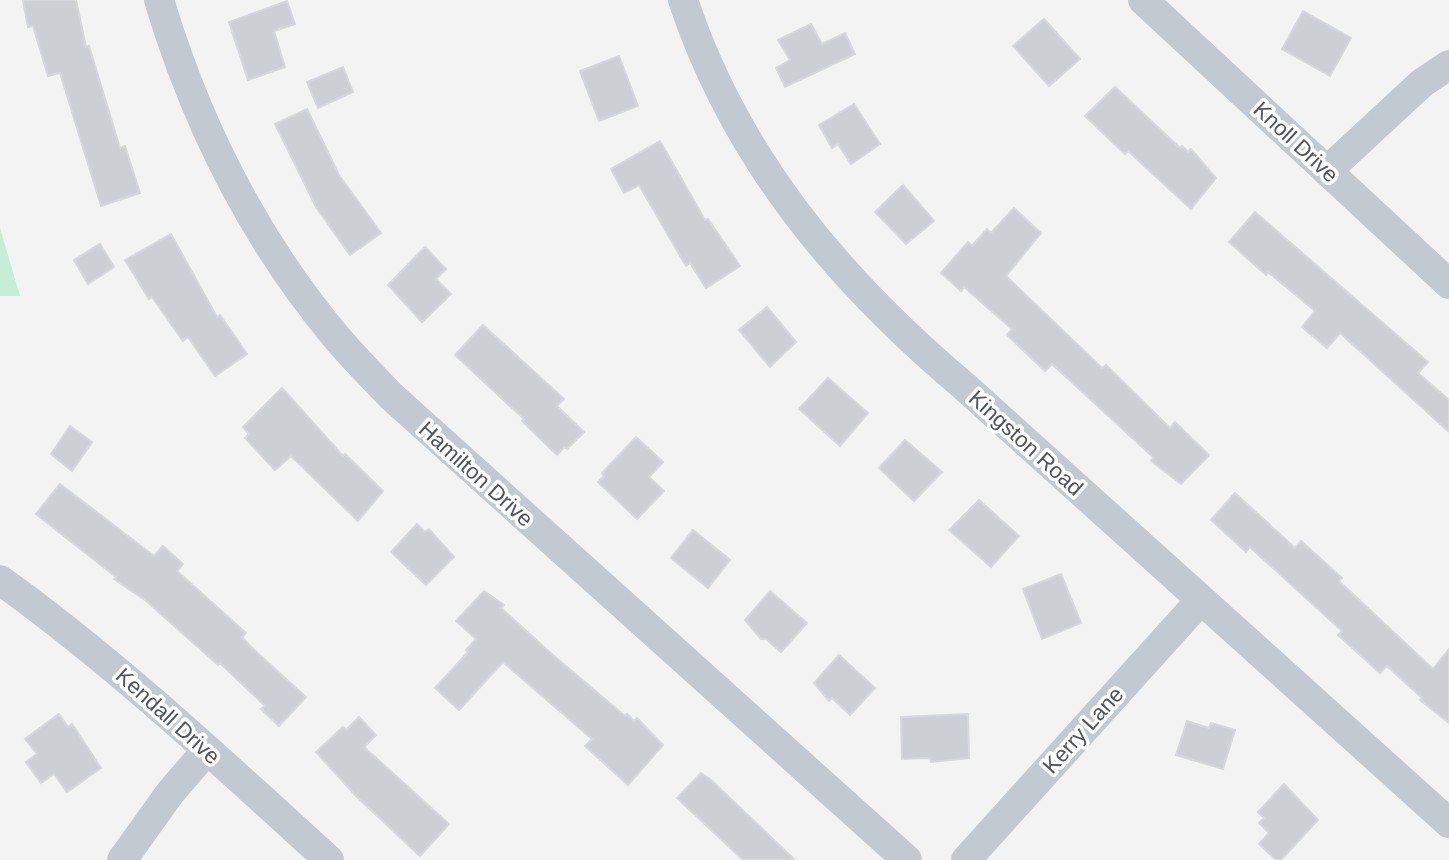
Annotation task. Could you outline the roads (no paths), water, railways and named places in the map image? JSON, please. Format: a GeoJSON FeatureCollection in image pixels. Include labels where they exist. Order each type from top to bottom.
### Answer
{"type":"FeatureCollection","features":[{"type":"Feature","properties":{"kind":"street","name":"Hamilton Drive"},"geometry":{"type":"LineString","coordinates":[[159,0],[184,77],[215,150],[253,220],[288,274],[337,338],[402,407],[907,860]]}},
{"type":"Feature","properties":{"kind":"street","name":"Kingston Road"},"geometry":{"type":"LineString","coordinates":[[683,0],[695,36],[726,105],[756,158],[804,225],[857,287],[915,344],[1449,823]]}},
{"type":"Feature","properties":{"kind":"street","name":"Knoll Drive"},"geometry":{"type":"LineString","coordinates":[[1143,0],[1449,284]]}},
{"type":"Feature","properties":{"kind":"street"},"geometry":{"type":"LineString","coordinates":[[1327,171],[1422,83],[1449,65]]}},
{"type":"Feature","properties":{"kind":"street","name":"Kendall Drive"},"geometry":{"type":"LineString","coordinates":[[0,580],[131,681],[329,860]]}},
{"type":"Feature","properties":{"kind":"street","name":"Kerry Lane"},"geometry":{"type":"LineString","coordinates":[[966,860],[1200,601]]}},
{"type":"Feature","properties":{"kind":"street"},"geometry":{"type":"LineString","coordinates":[[122,860],[170,793],[207,750]]}}]}
